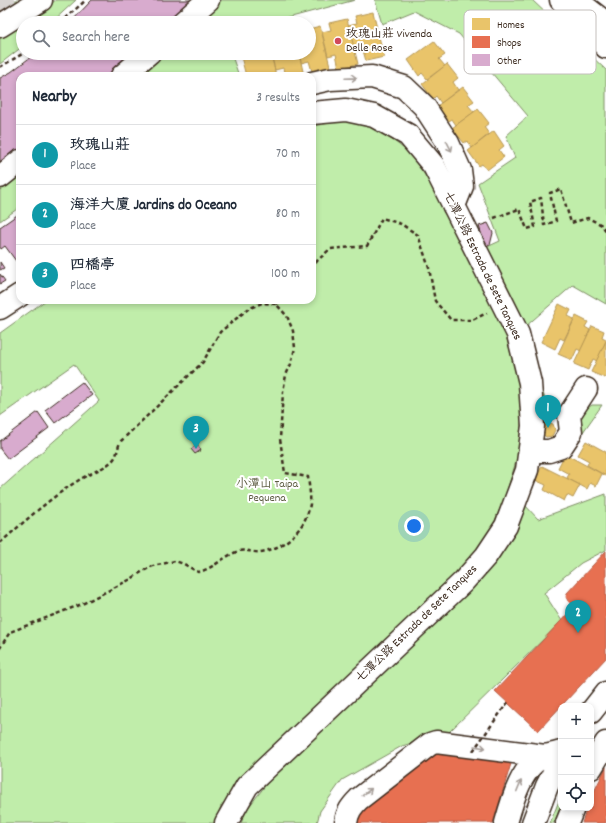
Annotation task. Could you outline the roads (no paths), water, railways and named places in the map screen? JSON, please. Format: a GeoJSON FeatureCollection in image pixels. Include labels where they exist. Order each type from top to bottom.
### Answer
{"type":"FeatureCollection","features":[{"type":"Feature","properties":{"kind":"street"},"geometry":{"type":"LineString","coordinates":[[0,26],[40,0]]}},
{"type":"Feature","properties":{"kind":"street"},"geometry":{"type":"LineString","coordinates":[[190,16],[208,0]]}},
{"type":"Feature","properties":{"kind":"street"},"geometry":{"type":"LineString","coordinates":[[561,0],[571,10]]}},
{"type":"Feature","properties":{"kind":"street"},"geometry":{"type":"LineString","coordinates":[[576,0],[589,10]]}},
{"type":"Feature","properties":{"kind":"street"},"geometry":{"type":"LineString","coordinates":[[596,15],[606,23]]}},
{"type":"Feature","properties":{"kind":"street"},"geometry":{"type":"LineString","coordinates":[[596,37],[606,47]]}},
{"type":"Feature","properties":{"kind":"street"},"geometry":{"type":"LineString","coordinates":[[127,72],[141,60]]}},
{"type":"Feature","properties":{"kind":"street"},"geometry":{"type":"LineString","coordinates":[[316,81],[330,79],[372,77],[404,87],[424,106],[448,143],[460,170],[462,186],[454,206]]}},
{"type":"Feature","properties":{"kind":"street","name":"七潭公路 Estrada de Sete Tanques"},"geometry":{"type":"LineString","coordinates":[[226,823],[247,786],[463,582],[486,556],[506,526],[527,470],[530,451],[533,426],[530,383],[518,334],[434,166],[408,135],[374,116],[346,110],[316,113]]}},
{"type":"Feature","properties":{"kind":"street"},"geometry":{"type":"LineString","coordinates":[[0,177],[16,164]]}},
{"type":"Feature","properties":{"kind":"street"},"geometry":{"type":"LineString","coordinates":[[0,308],[16,298]]}},
{"type":"Feature","properties":{"kind":"street"},"geometry":{"type":"LineString","coordinates":[[530,451],[549,451],[561,447],[571,432],[570,415],[586,389]]}},
{"type":"Feature","properties":{"kind":"street"},"geometry":{"type":"LineString","coordinates":[[594,708],[606,693]]}},
{"type":"Feature","properties":{"kind":"street"},"geometry":{"type":"LineString","coordinates":[[594,723],[606,718]]}},
{"type":"Feature","properties":{"kind":"street"},"geometry":{"type":"LineString","coordinates":[[346,823],[346,816],[351,806],[359,798],[430,744],[436,742],[556,755]]}},
{"type":"Feature","properties":{"kind":"street"},"geometry":{"type":"LineString","coordinates":[[594,763],[606,743]]}},
{"type":"Feature","properties":{"kind":"street"},"geometry":{"type":"LineString","coordinates":[[506,823],[523,777],[534,762],[556,755]]}},
{"type":"Feature","properties":{"kind":"street"},"geometry":{"type":"LineString","coordinates":[[533,823],[547,786],[556,755]]}},
{"type":"Feature","properties":{"kind":"street"},"geometry":{"type":"LineString","coordinates":[[567,823],[572,811]]}},
{"type":"Feature","properties":{"kind":"tunnel"},"geometry":{"type":"LineString","coordinates":[[0,9],[15,0]]}},
{"type":"Feature","properties":{"kind":"place","name":"玫瑰山莊 Vivenda Delle Rose"},"geometry":{"type":"Point","coordinates":[338,41]}},
{"type":"Feature","properties":{"kind":"place","name":"玫瑰山莊"},"geometry":{"type":"Point","coordinates":[548,428]}},
{"type":"Feature","properties":{"kind":"place","name":"四橋亭"},"geometry":{"type":"Point","coordinates":[196,449]}},
{"type":"Feature","properties":{"kind":"place","name":"海洋大廈 Jardins do Oceano"},"geometry":{"type":"Point","coordinates":[578,633]}},
{"type":"Feature","properties":{"kind":"park label","name":"小潭山 Taipa Pequena"},"geometry":{"type":"Point","coordinates":[267,491]}}]}
